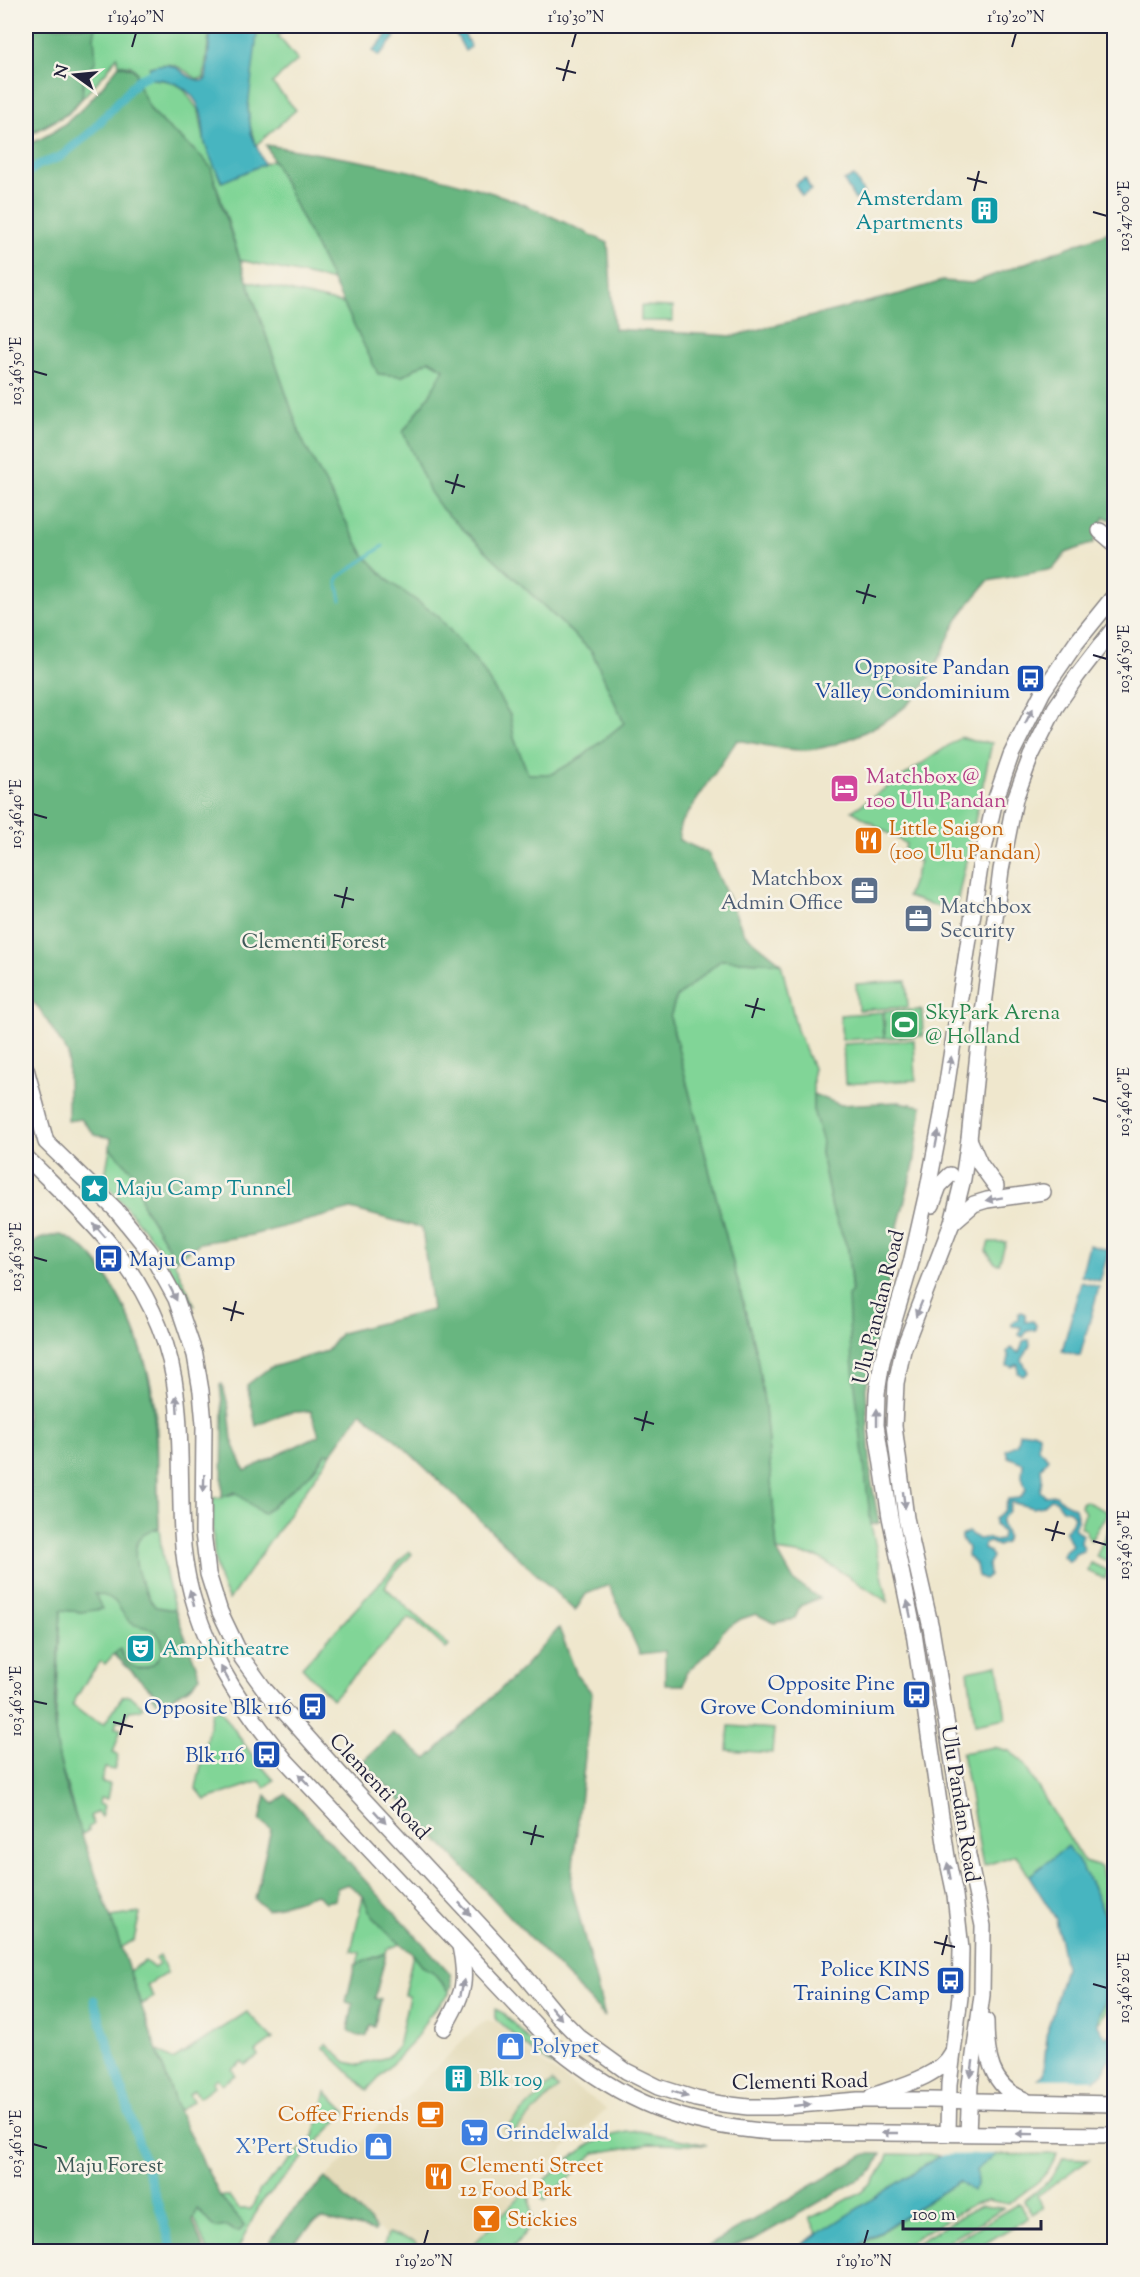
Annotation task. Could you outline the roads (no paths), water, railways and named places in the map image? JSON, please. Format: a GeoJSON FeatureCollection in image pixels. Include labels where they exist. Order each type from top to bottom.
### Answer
{"type":"FeatureCollection","features":[{"type":"Feature","properties":{"kind":"main road"},"geometry":{"type":"LineString","coordinates":[[1114,533],[1100,531],[1114,543]]}},
{"type":"Feature","properties":{"kind":"main road","name":"Ulu Pandan Road"},"geometry":{"type":"LineString","coordinates":[[948,2133],[962,1967],[955,1895],[946,1857],[914,1633],[890,1517],[876,1425],[877,1393],[882,1361],[911,1263],[942,1116],[981,861],[997,794],[1017,740],[1043,691],[1063,661],[1114,596]]}},
{"type":"Feature","properties":{"kind":"main road","name":"Ulu Pandan Road"},"geometry":{"type":"LineString","coordinates":[[968,2133],[969,2101],[982,1995],[983,1926],[968,1855],[931,1628],[906,1518],[894,1426],[896,1383],[903,1350],[952,1223],[969,1139],[981,1022],[1000,878],[1015,799],[1031,756],[1055,708],[1114,628]]}},
{"type":"Feature","properties":{"kind":"main road"},"geometry":{"type":"LineString","coordinates":[[26,1069],[46,1142],[40,1155],[26,1157]]}},
{"type":"Feature","properties":{"kind":"main road"},"geometry":{"type":"LineString","coordinates":[[969,1139],[980,1164],[996,1186]]}},
{"type":"Feature","properties":{"kind":"main road","name":"Clementi Road"},"geometry":{"type":"LineString","coordinates":[[46,1142],[116,1210],[150,1252],[176,1299],[195,1355],[201,1391],[204,1424],[203,1532],[208,1574],[231,1638],[248,1668],[340,1774],[504,1952],[558,2016],[598,2052],[626,2071],[658,2086],[696,2099],[722,2104],[775,2107],[858,2100],[1114,2104]]}},
{"type":"Feature","properties":{"kind":"main road"},"geometry":{"type":"LineString","coordinates":[[26,1157],[98,1227],[128,1265],[160,1328],[176,1393],[184,1563],[193,1602],[213,1653],[237,1696],[287,1762],[555,2046],[590,2074],[650,2107],[693,2120],[744,2130],[1114,2135]]}},
{"type":"Feature","properties":{"kind":"main road"},"geometry":{"type":"LineString","coordinates":[[911,1263],[916,1260],[920,1251],[939,1186],[950,1175]]}},
{"type":"Feature","properties":{"kind":"main road"},"geometry":{"type":"LineString","coordinates":[[952,1223],[974,1204],[1043,1192]]}},
{"type":"Feature","properties":{"kind":"main road"},"geometry":{"type":"LineString","coordinates":[[955,1895],[962,1913],[968,1914],[972,1905],[973,1874]]}},
{"type":"Feature","properties":{"kind":"main road"},"geometry":{"type":"LineString","coordinates":[[444,2028],[459,2002],[463,1988],[465,1972],[460,1945]]}},
{"type":"Feature","properties":{"kind":"main road"},"geometry":{"type":"LineString","coordinates":[[982,1995],[987,2022],[988,2052],[1000,2083],[1008,2092],[1031,2103]]}},
{"type":"Feature","properties":{"kind":"main road"},"geometry":{"type":"LineString","coordinates":[[858,2100],[907,2084],[938,2070],[944,2066],[954,2049]]}},
{"type":"Feature","properties":{"kind":"main road","name":"Clementi Road"},"geometry":{"type":"LineString","coordinates":[[1081,2104],[1114,2096]]}},
{"type":"Feature","properties":{"kind":"water"},"geometry":{"type":"Polygon","coordinates":[[[211,26],[258,26],[248,108],[251,133],[264,164],[222,182],[205,143],[202,118],[197,103],[187,91],[175,83],[152,79],[150,67],[169,65],[195,79],[202,81],[206,79],[211,26]]]}},
{"type":"Feature","properties":{"kind":"water"},"geometry":{"type":"Polygon","coordinates":[[[452,26],[460,26],[471,47],[465,51],[452,26]]]}},
{"type":"Feature","properties":{"kind":"water"},"geometry":{"type":"Polygon","coordinates":[[[389,32],[395,37],[379,56],[373,51],[389,32]]]}},
{"type":"Feature","properties":{"kind":"water"},"geometry":{"type":"Polygon","coordinates":[[[854,176],[864,194],[855,200],[844,181],[854,176]]]}},
{"type":"Feature","properties":{"kind":"water"},"geometry":{"type":"Polygon","coordinates":[[[805,178],[811,190],[802,196],[795,184],[805,178]]]}},
{"type":"Feature","properties":{"kind":"water"},"geometry":{"type":"Polygon","coordinates":[[[1089,1245],[1109,1250],[1100,1281],[1081,1276],[1089,1245]]]}},
{"type":"Feature","properties":{"kind":"water"},"geometry":{"type":"Polygon","coordinates":[[[1081,1282],[1099,1287],[1080,1356],[1062,1351],[1081,1282]]]}},
{"type":"Feature","properties":{"kind":"water"},"geometry":{"type":"Polygon","coordinates":[[[1021,1312],[1025,1314],[1025,1322],[1033,1321],[1036,1325],[1035,1330],[1027,1331],[1023,1337],[1019,1335],[1021,1327],[1012,1326],[1021,1312]]]}},
{"type":"Feature","properties":{"kind":"water"},"geometry":{"type":"Polygon","coordinates":[[[1029,1340],[1030,1345],[1022,1360],[1028,1372],[1023,1376],[1018,1373],[1018,1364],[1012,1367],[1007,1366],[1009,1357],[1007,1352],[1011,1348],[1019,1353],[1023,1341],[1029,1340]]]}},
{"type":"Feature","properties":{"kind":"water"},"geometry":{"type":"Polygon","coordinates":[[[1033,1431],[1039,1434],[1038,1448],[1048,1458],[1041,1468],[1040,1491],[1045,1496],[1056,1495],[1063,1502],[1075,1508],[1078,1519],[1074,1528],[1082,1535],[1081,1542],[1084,1548],[1083,1551],[1075,1554],[1072,1560],[1068,1561],[1063,1556],[1072,1545],[1065,1531],[1072,1523],[1074,1516],[1070,1511],[1063,1509],[1056,1500],[1050,1499],[1042,1506],[1033,1508],[1011,1502],[1008,1513],[1002,1518],[1001,1523],[1007,1535],[1005,1543],[998,1546],[990,1542],[984,1544],[984,1549],[990,1552],[992,1557],[988,1564],[989,1575],[984,1579],[978,1576],[976,1564],[967,1556],[968,1548],[962,1536],[968,1532],[978,1539],[986,1538],[997,1541],[1001,1539],[1002,1532],[995,1525],[995,1518],[1004,1511],[1008,1499],[1020,1498],[1026,1490],[1022,1477],[1023,1463],[1008,1457],[1006,1450],[1017,1444],[1019,1433],[1033,1431]]]}},
{"type":"Feature","properties":{"kind":"water"},"geometry":{"type":"Polygon","coordinates":[[[1068,1846],[1094,1890],[1111,1941],[1112,1975],[1097,2023],[1106,2038],[1114,2032],[1114,2043],[1111,2046],[1114,2055],[1107,2063],[1104,2072],[976,2170],[977,2185],[972,2191],[959,2181],[850,2251],[790,2252],[941,2155],[1043,2074],[1048,2028],[1065,1968],[1056,1919],[1029,1876],[1068,1846]]]}},
{"type":"Feature","properties":{"kind":"waterway"},"geometry":{"type":"LineString","coordinates":[[26,174],[38,165],[60,157],[89,134],[138,80],[158,70]]}},
{"type":"Feature","properties":{"kind":"waterway"},"geometry":{"type":"LineString","coordinates":[[341,600],[337,581],[339,577],[383,546]]}},
{"type":"Feature","properties":{"kind":"waterway"},"geometry":{"type":"LineString","coordinates":[[94,2000],[173,2252]]}},
{"type":"Feature","properties":{"kind":"place","name":"Amsterdam Apartments"},"geometry":{"type":"Point","coordinates":[984,210]}},
{"type":"Feature","properties":{"kind":"place","name":"Opposite Pandan Valley Condominium"},"geometry":{"type":"Point","coordinates":[1031,679]}},
{"type":"Feature","properties":{"kind":"place","name":"Matchbox @ 100 Ulu Pandan"},"geometry":{"type":"Point","coordinates":[845,788]}},
{"type":"Feature","properties":{"kind":"place","name":"Little Saigon (100 Ulu Pandan)"},"geometry":{"type":"Point","coordinates":[868,840]}},
{"type":"Feature","properties":{"kind":"place","name":"Matchbox Admin Office"},"geometry":{"type":"Point","coordinates":[864,890]}},
{"type":"Feature","properties":{"kind":"place","name":"Matchbox Security"},"geometry":{"type":"Point","coordinates":[919,918]}},
{"type":"Feature","properties":{"kind":"place","name":"SkyPark Arena @ Holland"},"geometry":{"type":"Point","coordinates":[904,1024]}},
{"type":"Feature","properties":{"kind":"place","name":"Maju Camp Tunnel"},"geometry":{"type":"Point","coordinates":[95,1188]}},
{"type":"Feature","properties":{"kind":"place","name":"Maju Camp"},"geometry":{"type":"Point","coordinates":[108,1259]}},
{"type":"Feature","properties":{"kind":"place","name":"Amphitheatre"},"geometry":{"type":"Point","coordinates":[141,1648]}},
{"type":"Feature","properties":{"kind":"place","name":"Opposite Pine Grove Condominium"},"geometry":{"type":"Point","coordinates":[916,1695]}},
{"type":"Feature","properties":{"kind":"place","name":"Opposite Blk 116"},"geometry":{"type":"Point","coordinates":[313,1707]}},
{"type":"Feature","properties":{"kind":"place","name":"Blk 116"},"geometry":{"type":"Point","coordinates":[266,1755]}},
{"type":"Feature","properties":{"kind":"place","name":"Police KINS Training Camp"},"geometry":{"type":"Point","coordinates":[951,1981]}},
{"type":"Feature","properties":{"kind":"place","name":"Polypet"},"geometry":{"type":"Point","coordinates":[511,2046]}},
{"type":"Feature","properties":{"kind":"place","name":"Blk 109"},"geometry":{"type":"Point","coordinates":[458,2079]}},
{"type":"Feature","properties":{"kind":"place","name":"Coffee Friends"},"geometry":{"type":"Point","coordinates":[430,2114]}},
{"type":"Feature","properties":{"kind":"place","name":"Grindelwald"},"geometry":{"type":"Point","coordinates":[475,2132]}},
{"type":"Feature","properties":{"kind":"place","name":"X'Pert Studio"},"geometry":{"type":"Point","coordinates":[379,2146]}},
{"type":"Feature","properties":{"kind":"place","name":"Clementi Street 12 Food Park"},"geometry":{"type":"Point","coordinates":[439,2177]}},
{"type":"Feature","properties":{"kind":"place","name":"Stickies"},"geometry":{"type":"Point","coordinates":[486,2219]}},
{"type":"Feature","properties":{"kind":"park label","name":"Clementi Forest"},"geometry":{"type":"Point","coordinates":[314,941]}},
{"type":"Feature","properties":{"kind":"park label","name":"Maju Forest"},"geometry":{"type":"Point","coordinates":[110,2165]}}]}
